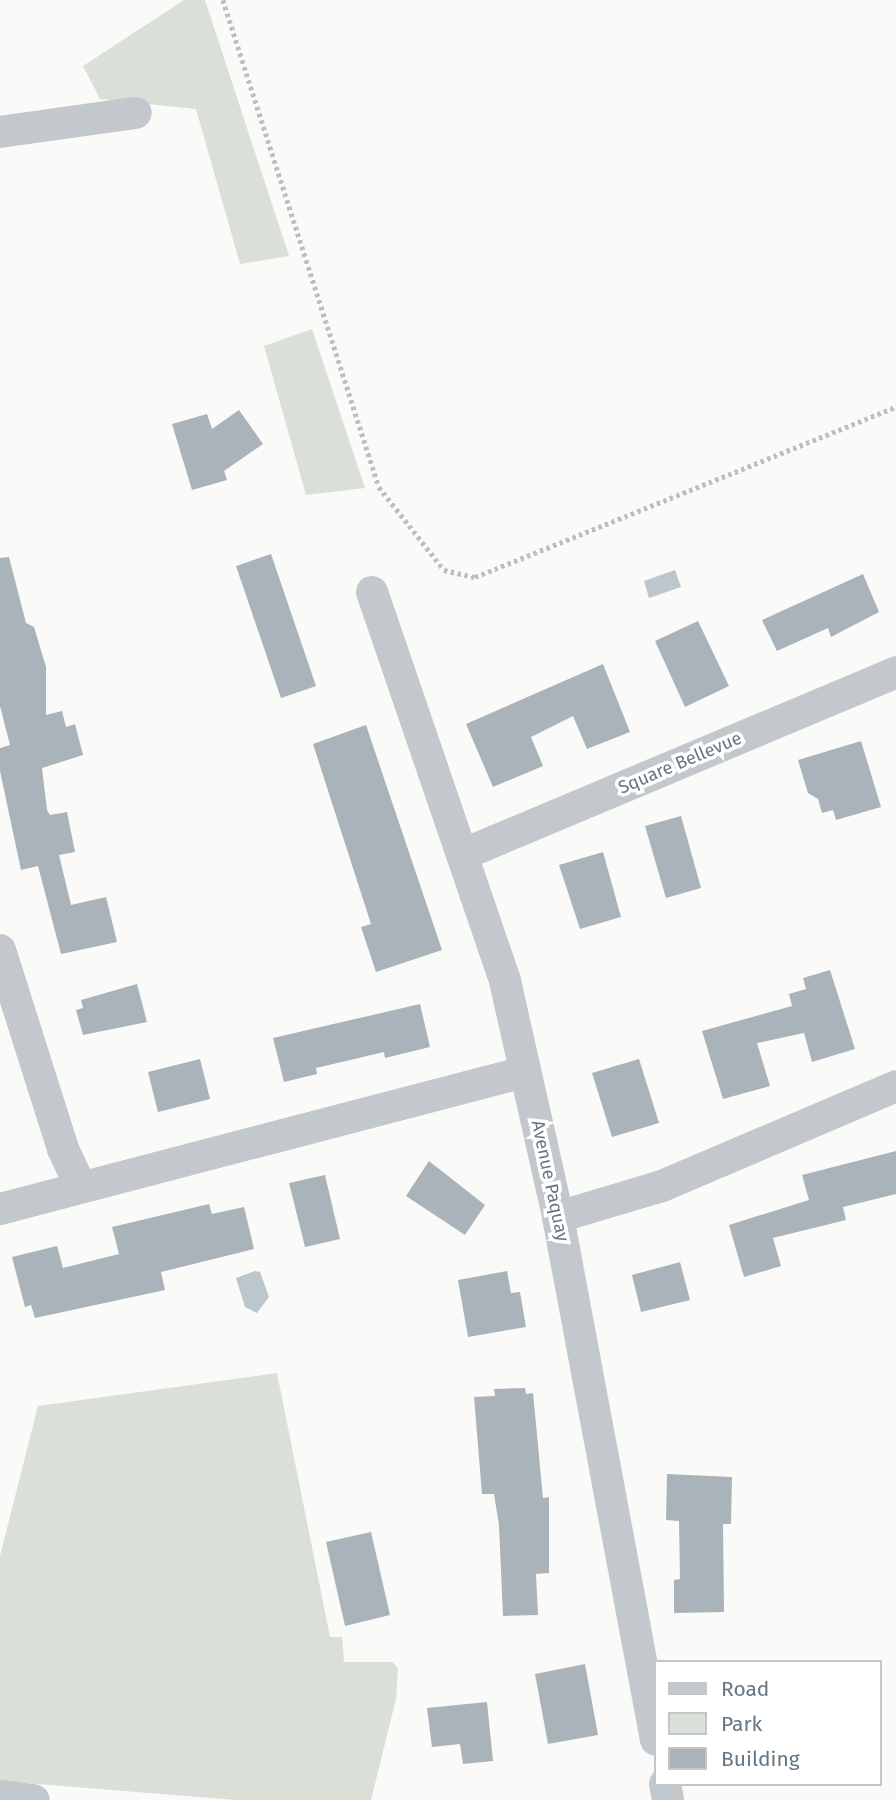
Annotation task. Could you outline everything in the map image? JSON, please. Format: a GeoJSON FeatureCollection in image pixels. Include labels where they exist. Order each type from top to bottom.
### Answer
{"type":"FeatureCollection","features":[{"type":"Feature","properties":{"kind":"street"},"geometry":{"type":"LineString","coordinates":[[0,132],[136,113]]}},
{"type":"Feature","properties":{"kind":"street"},"geometry":{"type":"LineString","coordinates":[[0,1209],[80,1185],[524,1072],[505,981],[464,854],[372,592]]}},
{"type":"Feature","properties":{"kind":"street","name":"Square Bellevue"},"geometry":{"type":"LineString","coordinates":[[464,854],[896,672]]}},
{"type":"Feature","properties":{"kind":"street"},"geometry":{"type":"LineString","coordinates":[[0,950],[63,1149],[80,1185]]}},
{"type":"Feature","properties":{"kind":"street","name":"Avenue Paquay"},"geometry":{"type":"LineString","coordinates":[[524,1072],[558,1217],[654,1729]]}},
{"type":"Feature","properties":{"kind":"street"},"geometry":{"type":"LineString","coordinates":[[558,1217],[662,1186],[896,1086]]}},
{"type":"Feature","properties":{"kind":"street"},"geometry":{"type":"LineString","coordinates":[[0,1796],[34,1800]]}},
{"type":"Feature","properties":{"kind":"path"},"geometry":{"type":"LineString","coordinates":[[223,0],[379,487],[444,570],[475,577],[896,407]]}},
{"type":"Feature","properties":{"kind":"green space"},"geometry":{"type":"Polygon","coordinates":[[[184,0],[205,0],[289,256],[240,264],[196,109],[100,99],[83,66],[184,0]]]}},
{"type":"Feature","properties":{"kind":"green space"},"geometry":{"type":"Polygon","coordinates":[[[312,329],[365,488],[306,495],[264,346],[312,329]]]}},
{"type":"Feature","properties":{"kind":"green space"},"geometry":{"type":"Polygon","coordinates":[[[277,1373],[330,1637],[342,1637],[344,1662],[393,1662],[398,1669],[396,1699],[371,1800],[236,1800],[0,1781],[0,1556],[38,1406],[277,1373]]]}},
{"type":"Feature","properties":{"kind":"shaded area"},"geometry":{"type":"Polygon","coordinates":[[[675,570],[681,587],[649,598],[644,581],[675,570]]]}},
{"type":"Feature","properties":{"kind":"shaded area"},"geometry":{"type":"Polygon","coordinates":[[[255,1271],[260,1272],[269,1297],[257,1313],[245,1307],[236,1278],[255,1271]]]}},
{"type":"Feature","properties":{"kind":"building"},"geometry":{"type":"Polygon","coordinates":[[[239,410],[263,444],[224,471],[227,480],[192,490],[172,424],[207,414],[212,429],[239,410]]]}},
{"type":"Feature","properties":{"kind":"building"},"geometry":{"type":"Polygon","coordinates":[[[271,554],[316,686],[281,698],[236,566],[271,554]]]}},
{"type":"Feature","properties":{"kind":"building"},"geometry":{"type":"Polygon","coordinates":[[[9,557],[26,623],[34,627],[46,667],[46,715],[62,711],[66,727],[75,724],[83,755],[42,768],[47,810],[50,815],[67,812],[75,852],[59,855],[71,905],[106,897],[117,942],[61,954],[38,866],[21,870],[0,771],[0,748],[10,745],[0,706],[0,558],[9,557]]]}},
{"type":"Feature","properties":{"kind":"building"},"geometry":{"type":"Polygon","coordinates":[[[863,574],[879,612],[831,637],[828,628],[777,651],[762,620],[863,574]]]}},
{"type":"Feature","properties":{"kind":"building"},"geometry":{"type":"Polygon","coordinates":[[[698,621],[729,686],[685,707],[655,641],[698,621]]]}},
{"type":"Feature","properties":{"kind":"building"},"geometry":{"type":"Polygon","coordinates":[[[603,664],[630,732],[587,749],[573,716],[531,737],[543,766],[493,787],[466,724],[603,664]]]}},
{"type":"Feature","properties":{"kind":"building"},"geometry":{"type":"Polygon","coordinates":[[[366,725],[442,950],[376,972],[361,927],[371,924],[313,744],[366,725]]]}},
{"type":"Feature","properties":{"kind":"building"},"geometry":{"type":"Polygon","coordinates":[[[861,741],[881,807],[836,820],[833,810],[822,813],[818,799],[808,793],[798,760],[861,741]]]}},
{"type":"Feature","properties":{"kind":"building"},"geometry":{"type":"Polygon","coordinates":[[[681,816],[701,888],[666,898],[645,826],[681,816]]]}},
{"type":"Feature","properties":{"kind":"building"},"geometry":{"type":"Polygon","coordinates":[[[603,852],[621,917],[580,929],[559,865],[603,852]]]}},
{"type":"Feature","properties":{"kind":"building"},"geometry":{"type":"Polygon","coordinates":[[[830,970],[855,1049],[812,1062],[804,1033],[757,1043],[770,1086],[723,1099],[702,1031],[792,1006],[789,994],[806,989],[803,978],[830,970]]]}},
{"type":"Feature","properties":{"kind":"building"},"geometry":{"type":"Polygon","coordinates":[[[137,984],[147,1022],[83,1035],[76,1010],[83,1008],[81,1000],[137,984]]]}},
{"type":"Feature","properties":{"kind":"building"},"geometry":{"type":"Polygon","coordinates":[[[420,1004],[430,1047],[385,1058],[384,1052],[316,1068],[317,1074],[284,1082],[273,1038],[420,1004]]]}},
{"type":"Feature","properties":{"kind":"building"},"geometry":{"type":"Polygon","coordinates":[[[200,1059],[210,1099],[158,1112],[148,1072],[200,1059]]]}},
{"type":"Feature","properties":{"kind":"building"},"geometry":{"type":"Polygon","coordinates":[[[639,1059],[659,1123],[612,1137],[592,1073],[639,1059]]]}},
{"type":"Feature","properties":{"kind":"building"},"geometry":{"type":"Polygon","coordinates":[[[896,1151],[896,1194],[843,1207],[846,1220],[773,1238],[781,1266],[744,1277],[729,1225],[809,1200],[802,1175],[896,1151]]]}},
{"type":"Feature","properties":{"kind":"building"},"geometry":{"type":"Polygon","coordinates":[[[429,1161],[485,1205],[465,1235],[406,1196],[429,1161]]]}},
{"type":"Feature","properties":{"kind":"building"},"geometry":{"type":"Polygon","coordinates":[[[325,1175],[340,1239],[305,1247],[289,1183],[325,1175]]]}},
{"type":"Feature","properties":{"kind":"building"},"geometry":{"type":"Polygon","coordinates":[[[209,1204],[212,1214],[244,1207],[254,1249],[161,1272],[165,1290],[35,1318],[31,1305],[25,1307],[12,1257],[57,1246],[63,1268],[119,1254],[112,1227],[209,1204]]]}},
{"type":"Feature","properties":{"kind":"building"},"geometry":{"type":"Polygon","coordinates":[[[680,1262],[690,1300],[641,1312],[632,1275],[680,1262]]]}},
{"type":"Feature","properties":{"kind":"building"},"geometry":{"type":"Polygon","coordinates":[[[507,1271],[511,1293],[520,1292],[526,1327],[468,1337],[458,1280],[507,1271]]]}},
{"type":"Feature","properties":{"kind":"building"},"geometry":{"type":"Polygon","coordinates":[[[525,1388],[526,1394],[533,1393],[543,1498],[549,1497],[549,1573],[536,1574],[538,1615],[503,1616],[499,1525],[494,1494],[482,1494],[474,1397],[495,1396],[494,1389],[525,1388]]]}},
{"type":"Feature","properties":{"kind":"building"},"geometry":{"type":"Polygon","coordinates":[[[667,1474],[732,1477],[731,1524],[723,1524],[724,1612],[674,1613],[674,1580],[680,1579],[679,1521],[666,1520],[667,1474]]]}},
{"type":"Feature","properties":{"kind":"building"},"geometry":{"type":"Polygon","coordinates":[[[371,1532],[390,1615],[345,1626],[326,1542],[371,1532]]]}},
{"type":"Feature","properties":{"kind":"building"},"geometry":{"type":"Polygon","coordinates":[[[585,1664],[598,1735],[548,1744],[535,1674],[585,1664]]]}},
{"type":"Feature","properties":{"kind":"building"},"geometry":{"type":"Polygon","coordinates":[[[487,1702],[493,1761],[463,1764],[460,1744],[432,1747],[427,1708],[487,1702]]]}}]}
